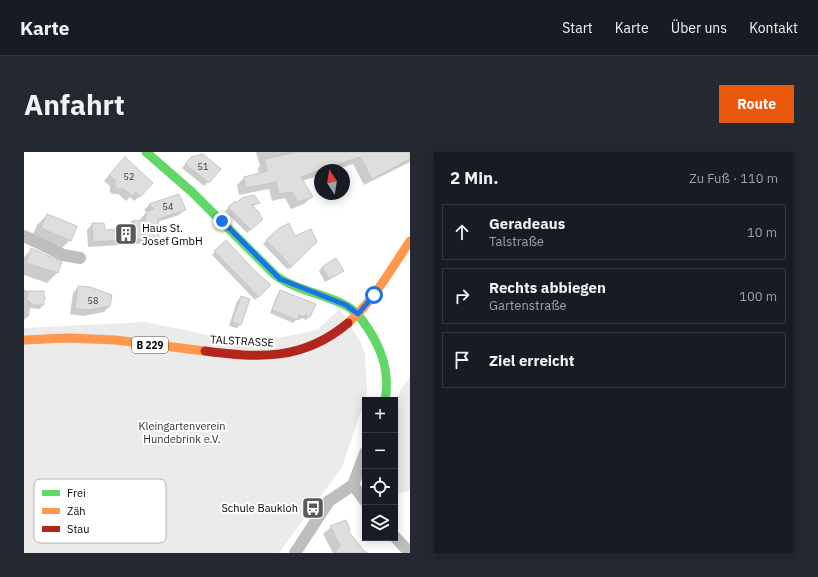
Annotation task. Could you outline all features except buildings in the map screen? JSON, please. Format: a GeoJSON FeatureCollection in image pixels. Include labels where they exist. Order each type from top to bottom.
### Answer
{"type":"FeatureCollection","features":[{"type":"Feature","properties":{"kind":"main road"},"geometry":{"type":"LineString","coordinates":[[146,152],[203,202],[280,279],[346,305],[358,314],[376,342],[385,362],[388,376],[386,397]]}},
{"type":"Feature","properties":{"kind":"main road","name":"TALSTRASSE"},"geometry":{"type":"LineString","coordinates":[[24,340],[68,338],[114,340],[260,356],[290,353],[312,345],[337,332],[358,314],[374,295],[410,241]]}},
{"type":"Feature","properties":{"kind":"street"},"geometry":{"type":"LineString","coordinates":[[24,236],[63,255],[80,258]]}},
{"type":"Feature","properties":{"kind":"street"},"geometry":{"type":"LineString","coordinates":[[295,553],[329,501],[353,485],[362,461]]}},
{"type":"Feature","properties":{"kind":"street"},"geometry":{"type":"LineString","coordinates":[[353,485],[362,497]]}},
{"type":"Feature","properties":{"kind":"street"},"geometry":{"type":"LineString","coordinates":[[398,539],[410,553]]}},
{"type":"Feature","properties":{"kind":"green space","name":"Kleingartenverein Hundebrink e.V."},"geometry":{"type":"Polygon","coordinates":[[[340,309],[360,341],[365,354],[367,393],[366,397],[362,397],[362,408],[342,467],[279,553],[24,553],[24,328],[145,322],[221,339],[263,341],[317,330],[340,309]]]}},
{"type":"Feature","properties":{"kind":"green space"},"geometry":{"type":"Polygon","coordinates":[[[410,377],[410,490],[398,495],[398,397],[401,389],[410,377]]]}},
{"type":"Feature","properties":{"kind":"traffic: fast"},"geometry":{"type":"LineString","coordinates":[[146,152],[192,192],[275,275],[300,288],[335,300],[351,309],[358,315],[374,338],[382,355],[387,381],[385,397]]}},
{"type":"Feature","properties":{"kind":"traffic: slow"},"geometry":{"type":"LineString","coordinates":[[348,323],[374,294],[410,241]]}},
{"type":"Feature","properties":{"kind":"traffic: slow"},"geometry":{"type":"LineString","coordinates":[[24,340],[68,338],[115,340],[205,351]]}},
{"type":"Feature","properties":{"kind":"traffic: jam"},"geometry":{"type":"LineString","coordinates":[[205,351],[244,355],[280,354],[314,344],[331,335],[348,323]]}},
{"type":"Feature","properties":{"kind":"place","name":"Haus St. Josef GmbH"},"geometry":{"type":"Point","coordinates":[126,234]}},
{"type":"Feature","properties":{"kind":"place","name":"Schule Baukloh"},"geometry":{"type":"Point","coordinates":[313,508]}},
{"type":"Feature","properties":{"kind":"route"},"geometry":{"type":"LineString","coordinates":[[222,221],[270,271],[280,279],[346,305],[358,314],[374,295]]}}]}
